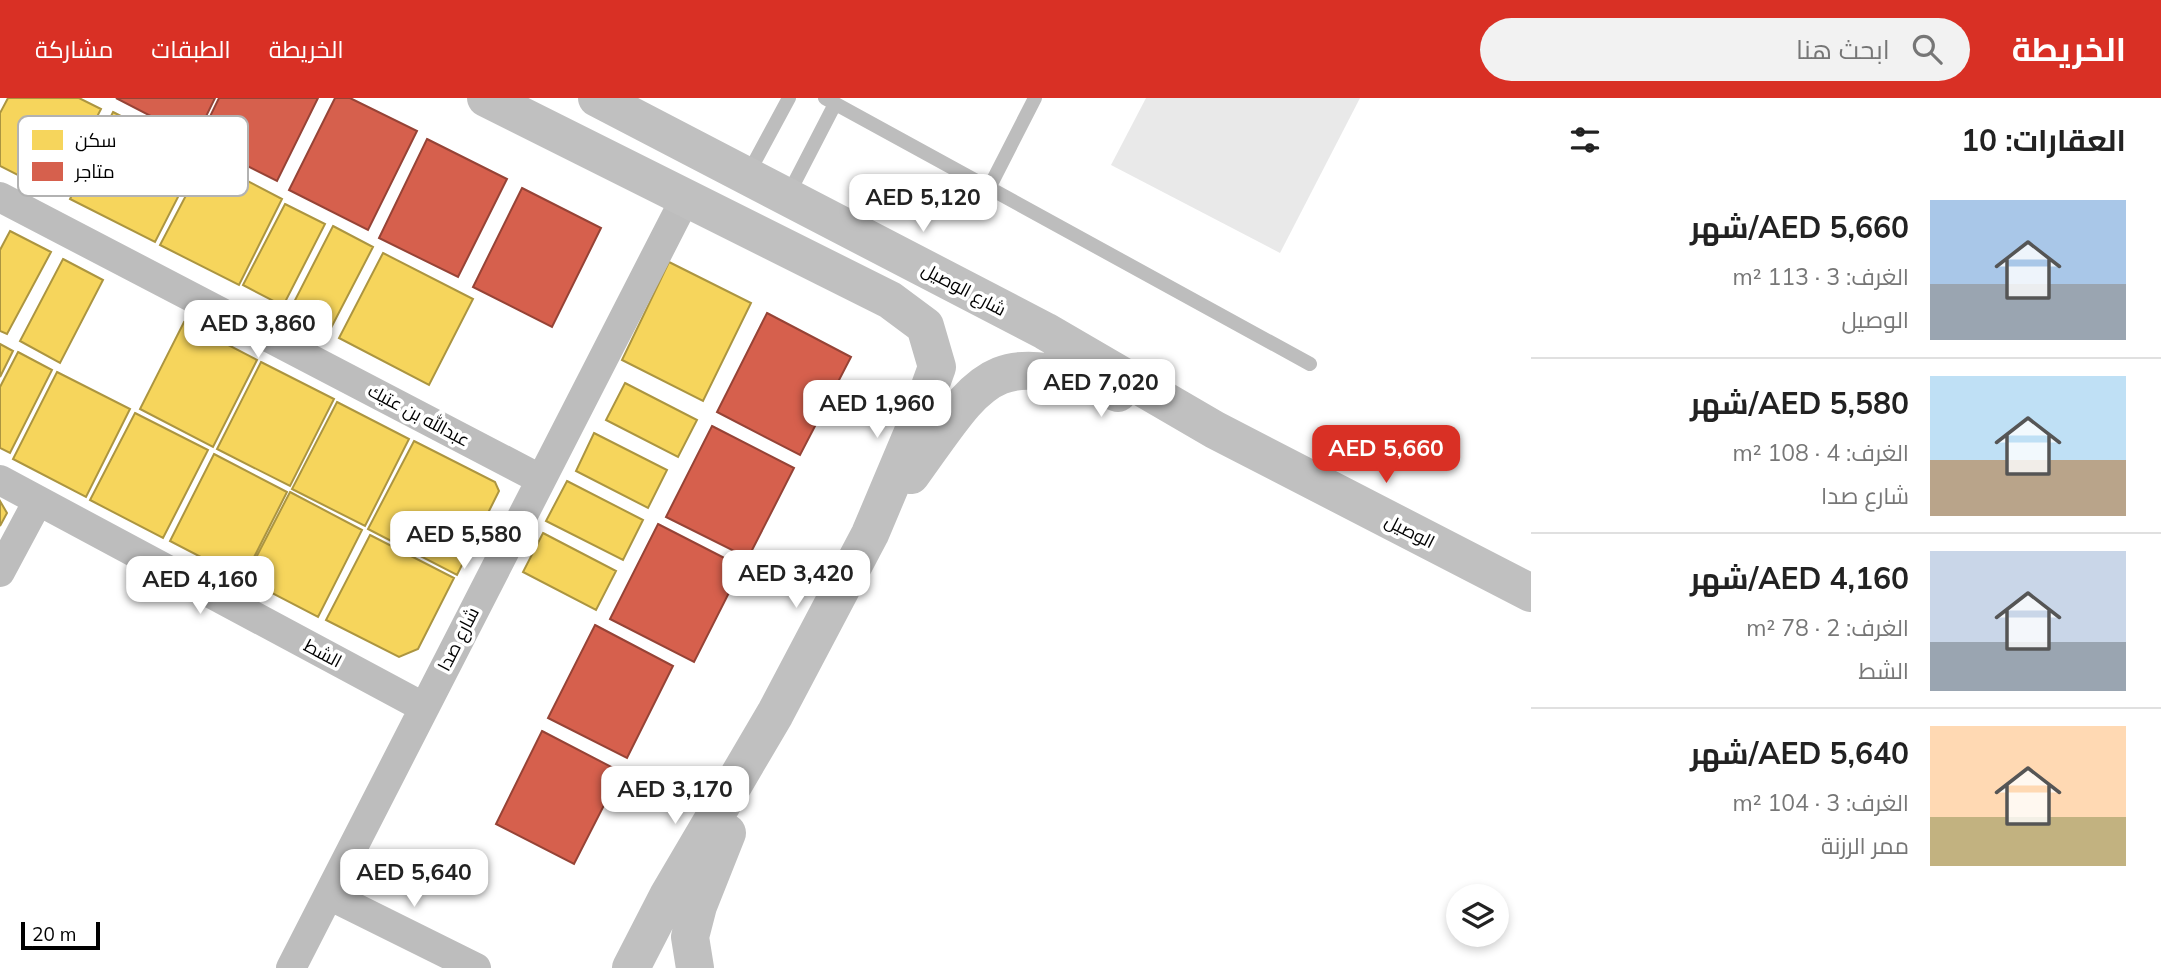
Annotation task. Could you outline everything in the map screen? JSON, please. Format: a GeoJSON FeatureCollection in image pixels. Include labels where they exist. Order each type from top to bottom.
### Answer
{"type":"FeatureCollection","features":[{"type":"Feature","properties":{"kind":"street"},"geometry":{"type":"LineString","coordinates":[[486,98],[890,300],[925,327],[937,367],[916,425],[870,534],[775,714],[668,896],[631,968]]}},
{"type":"Feature","properties":{"kind":"street","name":"شارع الوصيل"},"geometry":{"type":"LineString","coordinates":[[597,98],[1045,331],[1215,430]]}},
{"type":"Feature","properties":{"kind":"street","name":"عبدالله بن عتيك"},"geometry":{"type":"LineString","coordinates":[[0,197],[540,479]]}},
{"type":"Feature","properties":{"kind":"street","name":"شارع صدا"},"geometry":{"type":"LineString","coordinates":[[291,968],[685,199]]}},
{"type":"Feature","properties":{"kind":"street"},"geometry":{"type":"LineString","coordinates":[[870,534],[964,401],[985,381],[1021,370],[1048,371],[1076,377],[1215,430]]}},
{"type":"Feature","properties":{"kind":"street","name":"الوصيل"},"geometry":{"type":"LineString","coordinates":[[1215,430],[1531,593]]}},
{"type":"Feature","properties":{"kind":"street","name":"الشط"},"geometry":{"type":"LineString","coordinates":[[0,481],[423,707]]}},
{"type":"Feature","properties":{"kind":"street"},"geometry":{"type":"LineString","coordinates":[[0,572],[38,501]]}},
{"type":"Feature","properties":{"kind":"street"},"geometry":{"type":"LineString","coordinates":[[695,968],[690,937],[698,906],[775,714]]}},
{"type":"Feature","properties":{"kind":"street"},"geometry":{"type":"LineString","coordinates":[[329,895],[477,968]]}},
{"type":"Feature","properties":{"kind":"lane"},"geometry":{"type":"LineString","coordinates":[[747,175],[789,98]]}},
{"type":"Feature","properties":{"kind":"lane"},"geometry":{"type":"LineString","coordinates":[[988,190],[1035,98]]}},
{"type":"Feature","properties":{"kind":"lane"},"geometry":{"type":"LineString","coordinates":[[787,197],[830,101],[988,190],[1310,364]]}},
{"type":"Feature","properties":{"kind":"shaded area"},"geometry":{"type":"Polygon","coordinates":[[[1146,98],[1360,98],[1280,253],[1111,165],[1146,98]]]}},
{"type":"Feature","properties":{"kind":"building: سكن"},"geometry":{"type":"Polygon","coordinates":[[[8,98],[79,98],[101,109],[97,116],[18,116],[18,175],[0,166],[0,113],[8,98]]]}},
{"type":"Feature","properties":{"kind":"building: سكن"},"geometry":{"type":"Polygon","coordinates":[[[248,181],[282,199],[239,285],[160,245],[186,196],[248,196],[248,181]]]}},
{"type":"Feature","properties":{"kind":"building: سكن"},"geometry":{"type":"Polygon","coordinates":[[[71,196],[179,196],[155,242],[70,199],[71,196]]]}},
{"type":"Feature","properties":{"kind":"building: سكن"},"geometry":{"type":"Polygon","coordinates":[[[285,204],[325,224],[283,306],[243,285],[285,204]]]}},
{"type":"Feature","properties":{"kind":"building: سكن"},"geometry":{"type":"Polygon","coordinates":[[[333,226],[373,247],[331,328],[291,308],[333,226]]]}},
{"type":"Feature","properties":{"kind":"building: سكن"},"geometry":{"type":"Polygon","coordinates":[[[10,231],[51,252],[7,334],[0,331],[0,250],[10,231]]]}},
{"type":"Feature","properties":{"kind":"building: سكن"},"geometry":{"type":"Polygon","coordinates":[[[383,253],[473,299],[429,385],[339,338],[383,253]]]}},
{"type":"Feature","properties":{"kind":"building: سكن"},"geometry":{"type":"Polygon","coordinates":[[[63,259],[103,280],[60,363],[20,341],[63,259]]]}},
{"type":"Feature","properties":{"kind":"building: سكن"},"geometry":{"type":"Polygon","coordinates":[[[669,262],[751,303],[703,401],[622,360],[669,262]]]}},
{"type":"Feature","properties":{"kind":"building: سكن"},"geometry":{"type":"Polygon","coordinates":[[[184,322],[257,360],[213,447],[140,409],[184,322]]]}},
{"type":"Feature","properties":{"kind":"building: سكن"},"geometry":{"type":"Polygon","coordinates":[[[0,344],[13,351],[0,377],[0,344]]]}},
{"type":"Feature","properties":{"kind":"building: سكن"},"geometry":{"type":"Polygon","coordinates":[[[18,352],[52,370],[10,453],[0,448],[0,387],[18,352]]]}},
{"type":"Feature","properties":{"kind":"building: سكن"},"geometry":{"type":"Polygon","coordinates":[[[261,362],[334,399],[290,486],[217,449],[261,362]]]}},
{"type":"Feature","properties":{"kind":"building: سكن"},"geometry":{"type":"Polygon","coordinates":[[[57,372],[130,409],[86,497],[13,459],[57,372]]]}},
{"type":"Feature","properties":{"kind":"building: سكن"},"geometry":{"type":"Polygon","coordinates":[[[625,383],[697,420],[678,457],[606,420],[625,383]]]}},
{"type":"Feature","properties":{"kind":"building: سكن"},"geometry":{"type":"Polygon","coordinates":[[[337,402],[409,439],[365,526],[292,489],[337,402]]]}},
{"type":"Feature","properties":{"kind":"building: سكن"},"geometry":{"type":"Polygon","coordinates":[[[135,413],[208,450],[163,538],[90,500],[135,413]]]}},
{"type":"Feature","properties":{"kind":"building: سكن"},"geometry":{"type":"Polygon","coordinates":[[[594,433],[667,470],[648,508],[576,471],[594,433]]]}},
{"type":"Feature","properties":{"kind":"building: سكن"},"geometry":{"type":"Polygon","coordinates":[[[414,441],[495,482],[499,491],[457,575],[368,529],[414,441]]]}},
{"type":"Feature","properties":{"kind":"building: سكن"},"geometry":{"type":"Polygon","coordinates":[[[214,454],[287,492],[243,579],[170,541],[214,454]]]}},
{"type":"Feature","properties":{"kind":"building: سكن"},"geometry":{"type":"Polygon","coordinates":[[[567,481],[643,520],[623,560],[546,521],[567,481]]]}},
{"type":"Feature","properties":{"kind":"building: سكن"},"geometry":{"type":"Polygon","coordinates":[[[290,492],[362,530],[318,617],[245,579],[290,492]]]}},
{"type":"Feature","properties":{"kind":"building: سكن"},"geometry":{"type":"Polygon","coordinates":[[[0,501],[7,513],[0,526],[0,501]]]}},
{"type":"Feature","properties":{"kind":"building: سكن"},"geometry":{"type":"Polygon","coordinates":[[[543,533],[616,571],[596,610],[523,572],[543,533]]]}},
{"type":"Feature","properties":{"kind":"building: سكن"},"geometry":{"type":"Polygon","coordinates":[[[370,535],[454,578],[418,649],[399,657],[326,620],[370,535]]]}},
{"type":"Feature","properties":{"kind":"building: متاجر"},"geometry":{"type":"Polygon","coordinates":[[[116,98],[215,98],[206,116],[151,116],[116,98]]]}},
{"type":"Feature","properties":{"kind":"building: متاجر"},"geometry":{"type":"Polygon","coordinates":[[[219,98],[318,98],[277,181],[248,166],[248,116],[210,116],[219,98]]]}},
{"type":"Feature","properties":{"kind":"building: متاجر"},"geometry":{"type":"Polygon","coordinates":[[[335,98],[350,98],[417,131],[368,230],[289,190],[335,98]]]}},
{"type":"Feature","properties":{"kind":"building: متاجر"},"geometry":{"type":"Polygon","coordinates":[[[427,139],[507,179],[458,277],[379,238],[427,139]]]}},
{"type":"Feature","properties":{"kind":"building: متاجر"},"geometry":{"type":"Polygon","coordinates":[[[522,188],[601,228],[552,327],[473,287],[522,188]]]}},
{"type":"Feature","properties":{"kind":"building: متاجر"},"geometry":{"type":"Polygon","coordinates":[[[767,313],[851,357],[800,455],[717,412],[767,313]]]}},
{"type":"Feature","properties":{"kind":"building: متاجر"},"geometry":{"type":"Polygon","coordinates":[[[712,426],[794,468],[748,558],[666,517],[712,426]]]}},
{"type":"Feature","properties":{"kind":"building: متاجر"},"geometry":{"type":"Polygon","coordinates":[[[658,524],[742,567],[694,662],[610,619],[658,524]]]}},
{"type":"Feature","properties":{"kind":"building: متاجر"},"geometry":{"type":"Polygon","coordinates":[[[595,625],[673,666],[627,758],[548,718],[595,625]]]}},
{"type":"Feature","properties":{"kind":"building: متاجر"},"geometry":{"type":"Polygon","coordinates":[[[542,731],[621,772],[574,864],[496,824],[542,731]]]}}]}
